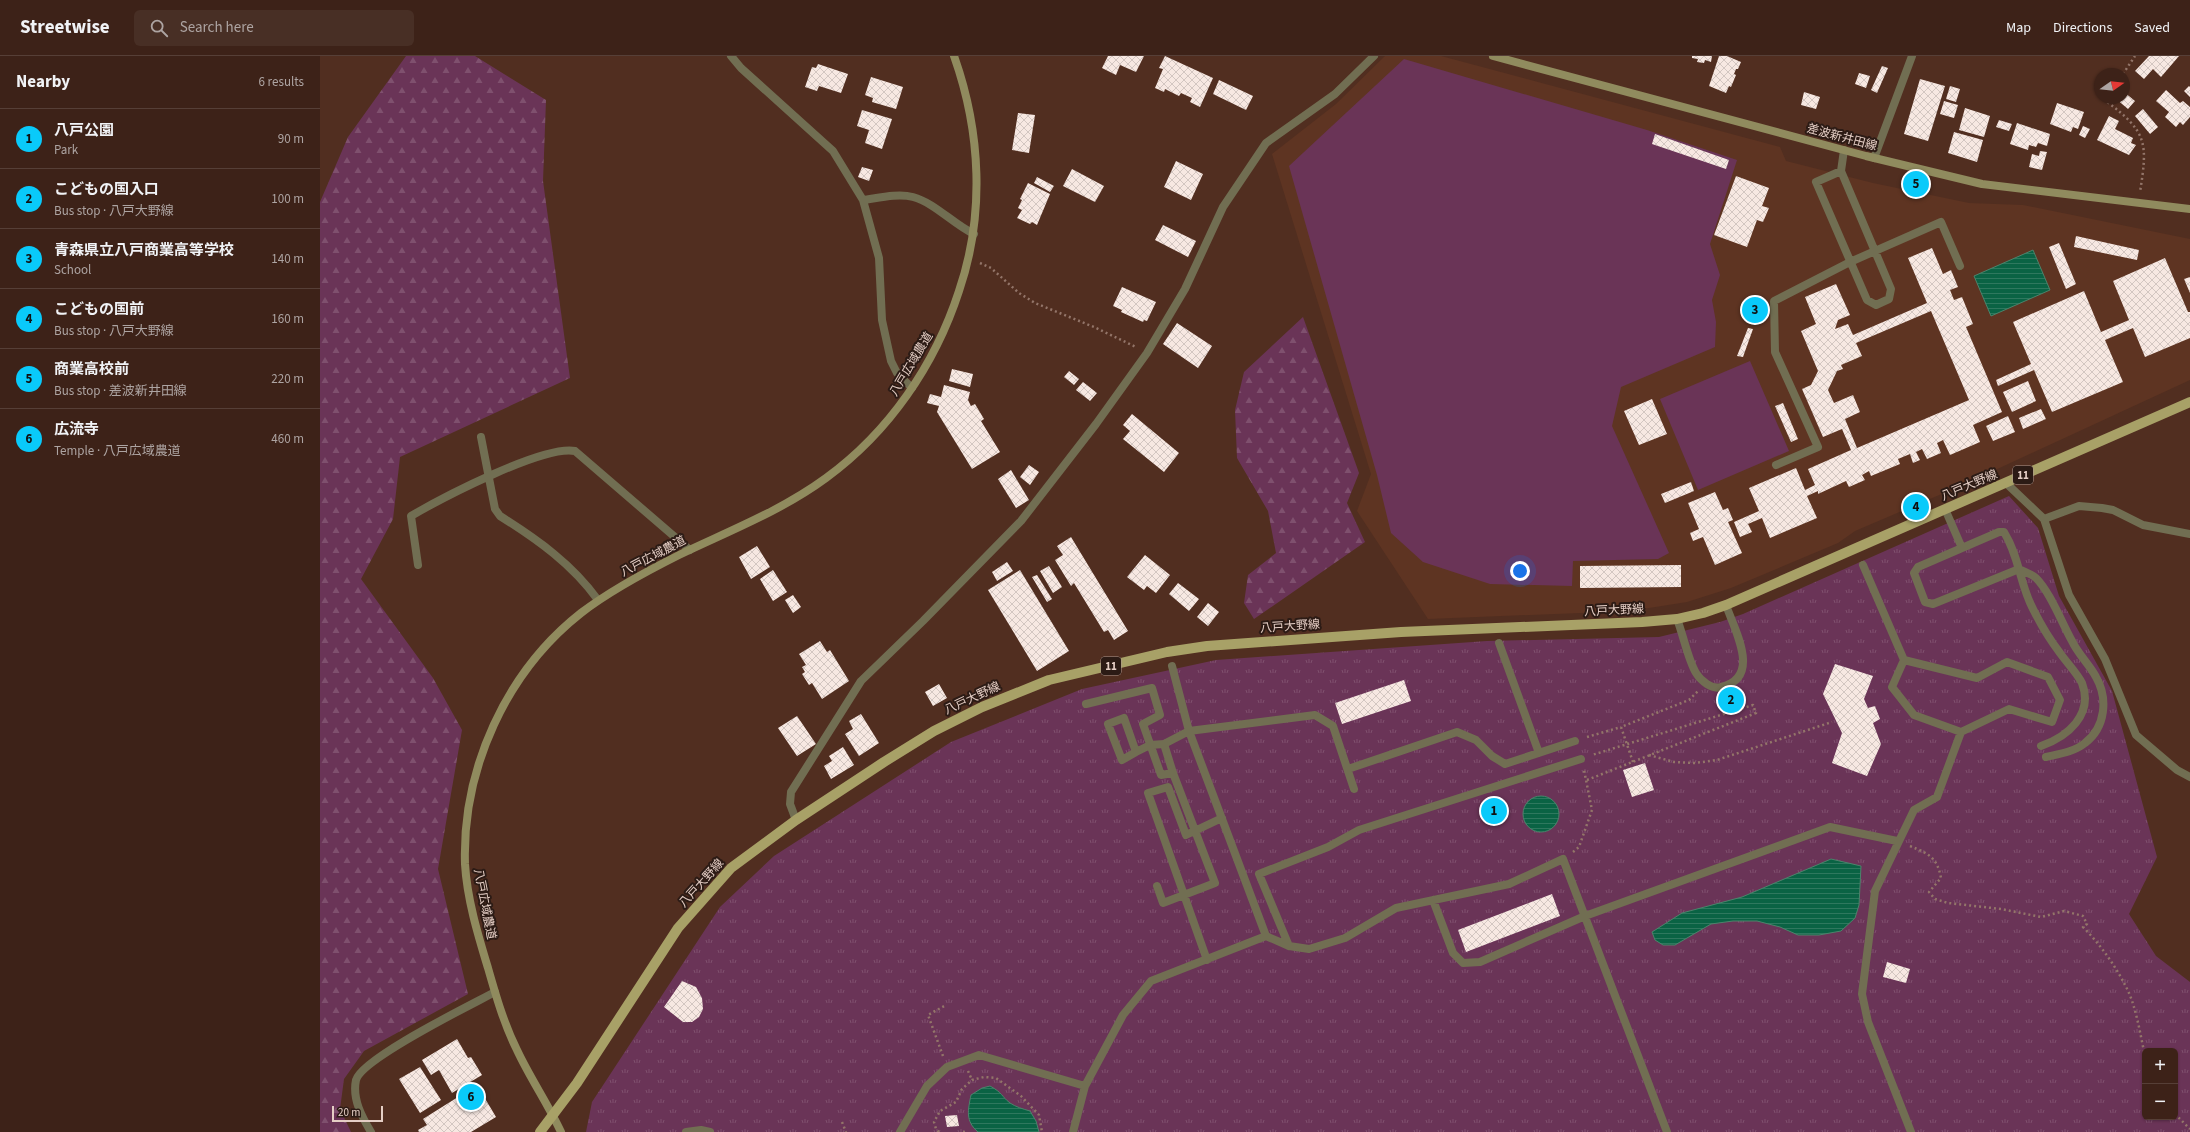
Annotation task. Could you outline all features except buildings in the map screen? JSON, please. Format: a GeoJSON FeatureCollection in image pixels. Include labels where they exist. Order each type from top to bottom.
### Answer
{"type":"FeatureCollection","features":[{"type":"Feature","properties":{"kind":"main road","name":"八戸大野線"},"geometry":{"type":"LineString","coordinates":[[540,1132],[577,1083],[678,928],[731,868],[796,820],[934,731],[982,706],[1049,680],[1167,652],[1258,641],[1409,632],[1642,622],[1677,619],[1703,613],[1726,605],[2190,402]]}},
{"type":"Feature","properties":{"kind":"street"},"geometry":{"type":"LineString","coordinates":[[731,56],[742,68],[833,151],[863,200],[879,258],[882,320],[891,361],[897,374],[912,388]]}},
{"type":"Feature","properties":{"kind":"street","name":"八戸広域農道"},"geometry":{"type":"LineString","coordinates":[[561,1132],[518,1053],[505,1023],[477,934],[465,865],[466,830],[477,768],[487,739],[512,689],[530,664],[578,616],[598,600],[639,576],[767,514],[802,495],[828,477],[855,455],[878,432],[912,388],[934,354],[951,317],[969,258],[974,234],[977,158],[963,84],[954,56]]}},
{"type":"Feature","properties":{"kind":"street"},"geometry":{"type":"LineString","coordinates":[[796,820],[790,804],[791,792],[861,681],[924,621],[1021,521],[1096,424],[1147,353],[1185,289],[1223,207],[1266,143],[1335,94],[1374,56]]}},
{"type":"Feature","properties":{"kind":"street","name":"差波新井田線"},"geometry":{"type":"LineString","coordinates":[[1493,56],[1874,158],[1982,184],[2190,209]]}},
{"type":"Feature","properties":{"kind":"street"},"geometry":{"type":"LineString","coordinates":[[1874,158],[1912,56]]}},
{"type":"Feature","properties":{"kind":"street"},"geometry":{"type":"LineString","coordinates":[[1841,171],[1816,182],[1867,300],[1876,305],[1889,300],[1891,289],[1841,171],[1844,150]]}},
{"type":"Feature","properties":{"kind":"street"},"geometry":{"type":"LineString","coordinates":[[863,200],[912,197],[924,202],[960,228],[974,234]]}},
{"type":"Feature","properties":{"kind":"street"},"geometry":{"type":"LineString","coordinates":[[1776,465],[1818,447],[1774,352],[1774,301],[1850,262],[1940,222],[1960,266]]}},
{"type":"Feature","properties":{"kind":"street"},"geometry":{"type":"LineString","coordinates":[[480,437],[495,509],[500,516],[562,559],[584,580],[598,600]]}},
{"type":"Feature","properties":{"kind":"street"},"geometry":{"type":"LineString","coordinates":[[418,565],[411,516],[488,476],[539,457],[567,449],[575,451],[690,550]]}},
{"type":"Feature","properties":{"kind":"street"},"geometry":{"type":"LineString","coordinates":[[2006,483],[2044,519],[2069,595],[2105,659],[2136,735],[2177,770],[2190,777]]}},
{"type":"Feature","properties":{"kind":"street"},"geometry":{"type":"LineString","coordinates":[[2044,519],[2079,506],[2102,508],[2114,510],[2143,525],[2190,534]]}},
{"type":"Feature","properties":{"kind":"street"},"geometry":{"type":"LineString","coordinates":[[1945,509],[1962,548]]}},
{"type":"Feature","properties":{"kind":"street"},"geometry":{"type":"LineString","coordinates":[[2041,746],[2057,740],[2072,729],[2080,719],[2085,693],[2081,681],[2050,640],[2033,610],[2020,569],[2004,532],[1999,532],[1918,567],[1914,573],[1925,602],[1933,604],[2020,569],[2035,577],[2045,590],[2076,649],[2096,677],[2103,695],[2103,717],[2094,734],[2086,743],[2073,750],[2046,757]]}},
{"type":"Feature","properties":{"kind":"street"},"geometry":{"type":"LineString","coordinates":[[1863,564],[1904,660],[1892,687],[1914,715],[1961,732]]}},
{"type":"Feature","properties":{"kind":"street"},"geometry":{"type":"LineString","coordinates":[[1677,619],[1696,673],[1705,684],[1718,688],[1728,686],[1737,681],[1744,669],[1744,655],[1726,605]]}},
{"type":"Feature","properties":{"kind":"street"},"geometry":{"type":"LineString","coordinates":[[1499,643],[1539,753]]}},
{"type":"Feature","properties":{"kind":"street"},"geometry":{"type":"LineString","coordinates":[[1904,660],[1977,678],[2007,662],[2048,677],[2060,700],[2052,722],[2009,709],[1961,732],[1937,796],[1914,810],[1875,891],[1862,994],[1868,1022],[1911,1132]]}},
{"type":"Feature","properties":{"kind":"street"},"geometry":{"type":"LineString","coordinates":[[1172,666],[1189,731],[1266,936]]}},
{"type":"Feature","properties":{"kind":"street"},"geometry":{"type":"LineString","coordinates":[[1086,704],[1152,688],[1160,714],[1144,724],[1161,775],[1173,773]]}},
{"type":"Feature","properties":{"kind":"street"},"geometry":{"type":"LineString","coordinates":[[1136,752],[1124,718],[1108,724],[1122,760],[1150,745],[1164,744],[1189,731],[1315,715],[1333,726],[1354,789]]}},
{"type":"Feature","properties":{"kind":"street"},"geometry":{"type":"LineString","coordinates":[[1348,769],[1457,732],[1476,740],[1492,756],[1505,764],[1575,741]]}},
{"type":"Feature","properties":{"kind":"street"},"geometry":{"type":"LineString","coordinates":[[1157,886],[1164,903],[1215,883],[1173,773],[1164,744]]}},
{"type":"Feature","properties":{"kind":"street"},"geometry":{"type":"LineString","coordinates":[[1289,946],[1259,874],[1328,848],[1359,830],[1581,759]]}},
{"type":"Feature","properties":{"kind":"street"},"geometry":{"type":"LineString","coordinates":[[1207,960],[1148,793],[1168,787],[1186,835],[1222,818]]}},
{"type":"Feature","properties":{"kind":"street"},"geometry":{"type":"LineString","coordinates":[[1433,900],[1454,953],[1463,963],[1480,962],[1585,916],[1830,827],[1898,841]]}},
{"type":"Feature","properties":{"kind":"street"},"geometry":{"type":"LineString","coordinates":[[1073,1132],[1085,1086],[1123,1015],[1151,981],[1266,936],[1289,946],[1309,949],[1345,938],[1396,908],[1509,884],[1563,859],[1667,1132]]}},
{"type":"Feature","properties":{"kind":"street"},"geometry":{"type":"LineString","coordinates":[[371,1132],[360,1113],[355,1090],[356,1078],[380,1055],[495,992]]}},
{"type":"Feature","properties":{"kind":"street"},"geometry":{"type":"LineString","coordinates":[[900,1132],[926,1086],[947,1067],[979,1055],[1085,1086]]}},
{"type":"Feature","properties":{"kind":"street"},"geometry":{"type":"LineString","coordinates":[[686,1132],[701,1130],[710,1132]]}},
{"type":"Feature","properties":{"kind":"path"},"geometry":{"type":"LineString","coordinates":[[2127,68],[2134,56]]}},
{"type":"Feature","properties":{"kind":"path"},"geometry":{"type":"LineString","coordinates":[[2110,104],[2134,124],[2141,136],[2144,151],[2139,202]]}},
{"type":"Feature","properties":{"kind":"path"},"geometry":{"type":"LineString","coordinates":[[969,258],[991,268],[1019,293],[1035,303],[1094,327],[1147,353]]}},
{"type":"Feature","properties":{"kind":"path"},"geometry":{"type":"LineString","coordinates":[[1575,741],[1621,727],[1689,700],[1705,684]]}},
{"type":"Feature","properties":{"kind":"path"},"geometry":{"type":"LineString","coordinates":[[1563,859],[1579,847],[1592,810],[1587,780],[1581,759],[1753,705],[1756,713],[1587,780]]}},
{"type":"Feature","properties":{"kind":"path"},"geometry":{"type":"LineString","coordinates":[[1650,755],[1674,762],[1695,763],[1717,760],[1832,722]]}},
{"type":"Feature","properties":{"kind":"path"},"geometry":{"type":"LineString","coordinates":[[1621,727],[1633,762]]}},
{"type":"Feature","properties":{"kind":"path"},"geometry":{"type":"LineString","coordinates":[[1898,841],[1930,855],[1939,867],[1941,878],[1929,892],[1935,899],[1948,903],[2001,909],[2041,917],[2064,911],[2084,916],[2086,924],[2083,927],[2096,941],[2126,985],[2143,1048]]}},
{"type":"Feature","properties":{"kind":"path"},"geometry":{"type":"LineString","coordinates":[[946,1005],[928,1016],[947,1067]]}},
{"type":"Feature","properties":{"kind":"path"},"geometry":{"type":"LineString","coordinates":[[939,1132],[936,1129],[934,1122],[940,1111],[956,1102],[962,1089],[972,1080],[984,1077],[996,1078],[1021,1096],[1039,1115],[1042,1132]]}},
{"type":"Feature","properties":{"kind":"path"},"geometry":{"type":"LineString","coordinates":[[2178,1117],[2190,1129]]}},
{"type":"Feature","properties":{"kind":"path"},"geometry":{"type":"LineString","coordinates":[[842,1122],[846,1132]]}},
{"type":"Feature","properties":{"kind":"shaded area"},"geometry":{"type":"Polygon","coordinates":[[[1385,56],[1441,56],[1780,147],[1786,161],[1873,183],[1969,203],[2023,205],[2190,239],[2190,380],[1965,484],[1855,531],[1838,543],[1731,588],[1687,602],[1630,611],[1428,619],[1357,511],[1371,474],[1272,154],[1336,104],[1385,56]]]}},
{"type":"Feature","properties":{"kind":"shaded area"},"geometry":{"type":"Polygon","coordinates":[[[2033,250],[2050,290],[1991,316],[1974,276],[2033,250]]]}},
{"type":"Feature","properties":{"kind":"shaded area"},"geometry":{"type":"Polygon","coordinates":[[[1541,796],[1551,799],[1556,804],[1559,814],[1556,824],[1551,829],[1541,832],[1531,829],[1526,824],[1523,814],[1526,804],[1531,799],[1541,796]]]}},
{"type":"Feature","properties":{"kind":"shaded area"},"geometry":{"type":"Polygon","coordinates":[[[1831,859],[1861,866],[1859,905],[1855,918],[1841,931],[1819,935],[1798,935],[1780,927],[1757,921],[1733,921],[1711,924],[1675,945],[1663,945],[1655,940],[1652,932],[1682,913],[1742,897],[1831,859]]]}},
{"type":"Feature","properties":{"kind":"shaded area"},"geometry":{"type":"Polygon","coordinates":[[[990,1086],[1010,1103],[1030,1111],[1036,1121],[1039,1132],[978,1132],[971,1124],[968,1115],[971,1095],[982,1088],[990,1086]]]}},
{"type":"Feature","properties":{"kind":"green space"},"geometry":{"type":"Polygon","coordinates":[[[406,56],[475,56],[546,100],[543,181],[570,378],[400,457],[393,519],[361,579],[433,678],[462,730],[438,869],[468,994],[364,1051],[344,1079],[340,1109],[351,1132],[320,1132],[320,202],[348,137],[406,56]]]}},
{"type":"Feature","properties":{"kind":"green space"},"geometry":{"type":"Polygon","coordinates":[[[1404,59],[1647,130],[1737,160],[1710,244],[1720,275],[1712,300],[1716,322],[1715,347],[1621,387],[1612,426],[1669,553],[1658,559],[1573,561],[1572,586],[1490,584],[1423,562],[1391,533],[1377,475],[1289,166],[1404,59]]]}},
{"type":"Feature","properties":{"kind":"green space"},"geometry":{"type":"Polygon","coordinates":[[[1303,317],[1359,473],[1347,503],[1365,542],[1254,619],[1244,603],[1248,575],[1276,553],[1268,511],[1237,458],[1235,410],[1244,372],[1303,317]]]}},
{"type":"Feature","properties":{"kind":"green space"},"geometry":{"type":"Polygon","coordinates":[[[1750,361],[1789,451],[1698,490],[1660,399],[1750,361]]]}},
{"type":"Feature","properties":{"kind":"green space"},"geometry":{"type":"Polygon","coordinates":[[[2009,496],[2038,528],[2059,596],[2112,691],[2157,857],[2129,914],[2156,956],[2190,982],[2190,1132],[586,1132],[592,1102],[720,907],[774,856],[951,742],[1082,689],[1216,660],[1487,641],[1659,637],[1720,622],[1743,614],[2009,496]]]}},
{"type":"Feature","properties":{"kind":"place","name":"商業高校前"},"geometry":{"type":"Point","coordinates":[1916,184]}},
{"type":"Feature","properties":{"kind":"place","name":"青森県立八戸商業高等学校"},"geometry":{"type":"Point","coordinates":[1755,310]}},
{"type":"Feature","properties":{"kind":"place","name":"こどもの国前"},"geometry":{"type":"Point","coordinates":[1916,507]}},
{"type":"Feature","properties":{"kind":"place","name":"こどもの国入口"},"geometry":{"type":"Point","coordinates":[1731,700]}},
{"type":"Feature","properties":{"kind":"place","name":"八戸公園"},"geometry":{"type":"Point","coordinates":[1494,811]}},
{"type":"Feature","properties":{"kind":"place","name":"広流寺"},"geometry":{"type":"Point","coordinates":[471,1097]}}]}
